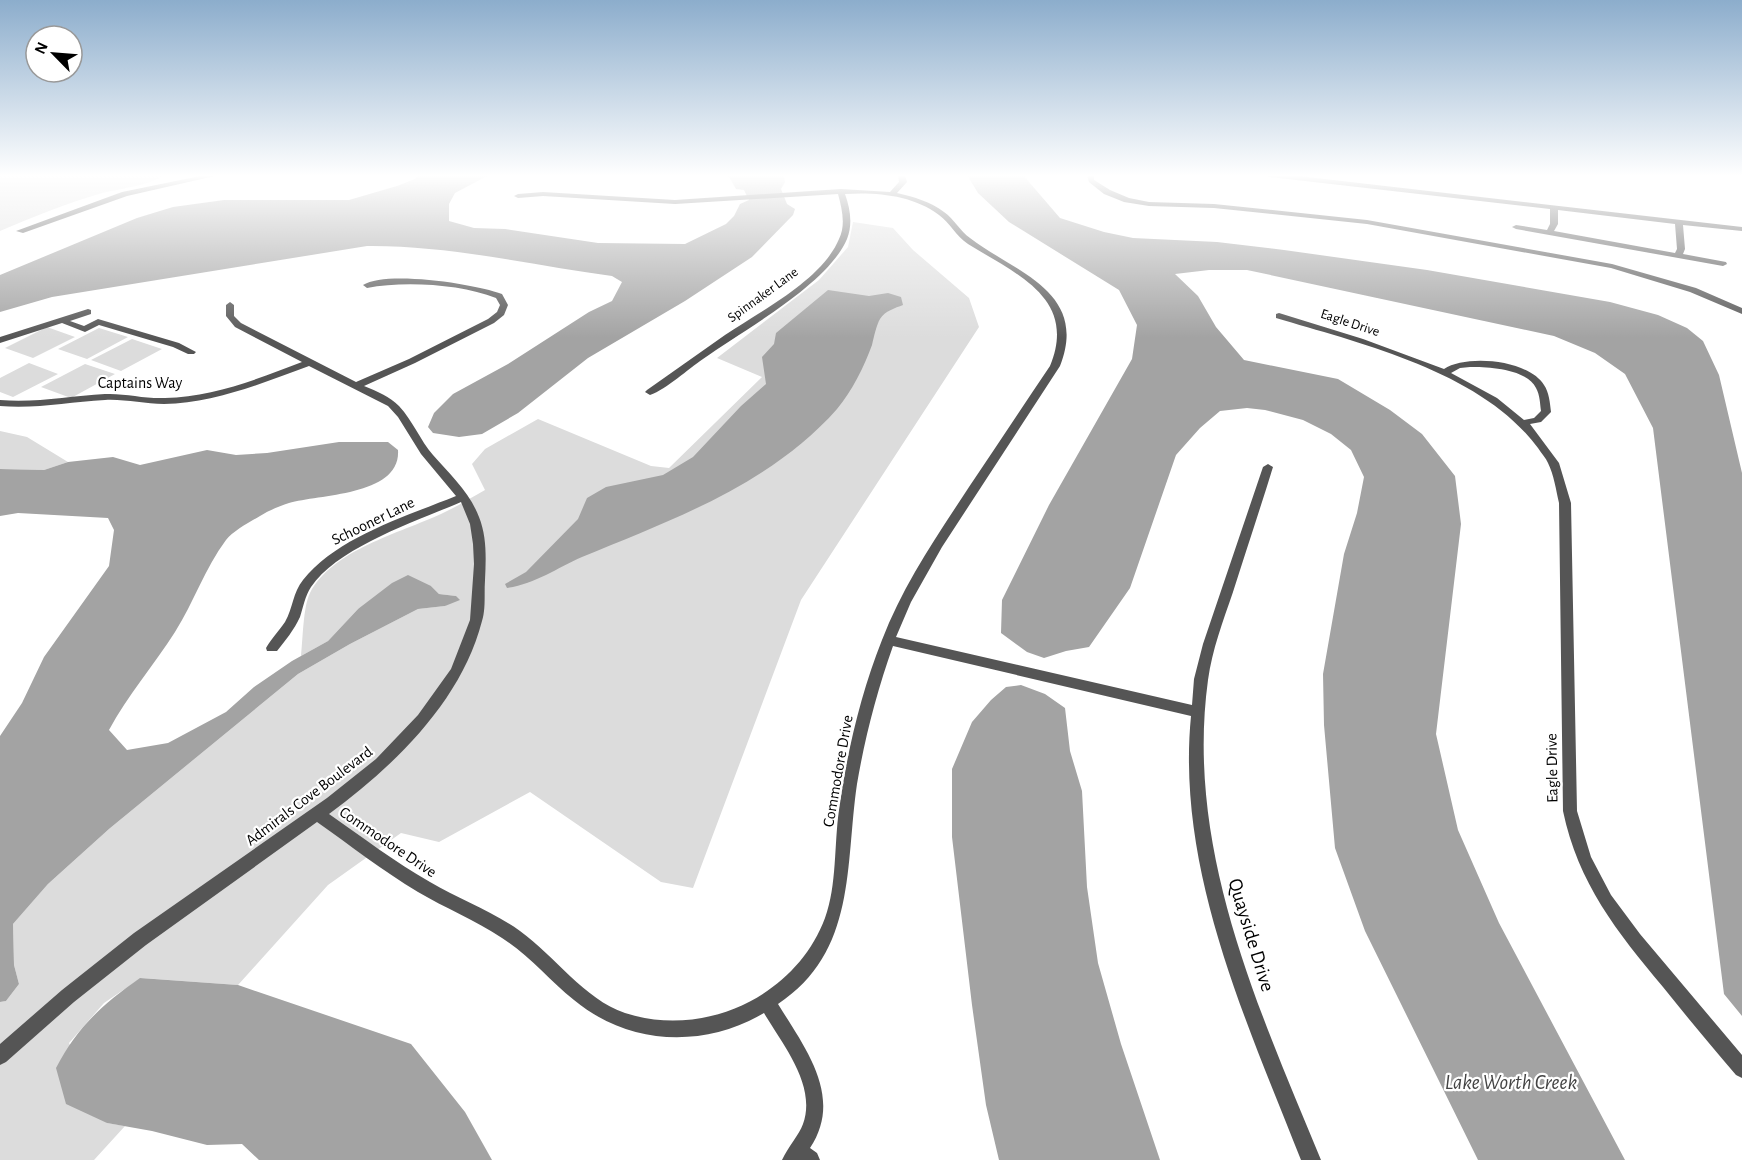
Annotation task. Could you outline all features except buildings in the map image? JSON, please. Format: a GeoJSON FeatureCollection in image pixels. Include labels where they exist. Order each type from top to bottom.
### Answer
{"type":"FeatureCollection","features":[{"type":"Feature","properties":{"kind":"street"},"geometry":{"type":"LineString","coordinates":[[20,231],[25,229]]}},
{"type":"Feature","properties":{"kind":"street","name":"Spinnaker Lane"},"geometry":{"type":"LineString","coordinates":[[650,392],[780,302],[828,262],[840,246],[846,229]]}},
{"type":"Feature","properties":{"kind":"street","name":"Commodore Drive"},"geometry":{"type":"LineString","coordinates":[[317,814],[414,881],[482,916],[514,936],[585,998],[602,1011],[622,1021],[645,1028],[693,1029],[741,1016],[786,987],[810,961],[832,921],[837,901],[853,765],[872,687],[888,640],[920,573],[1055,366],[1063,339],[1063,328],[1055,306],[1035,283],[966,239],[955,229]]}},
{"type":"Feature","properties":{"kind":"street"},"geometry":{"type":"LineString","coordinates":[[1407,229],[1612,266],[1693,290],[1742,311]]}},
{"type":"Feature","properties":{"kind":"street"},"geometry":{"type":"LineString","coordinates":[[1534,229],[1723,264]]}},
{"type":"Feature","properties":{"kind":"street"},"geometry":{"type":"LineString","coordinates":[[1678,256],[1679,229]]}},
{"type":"Feature","properties":{"kind":"street"},"geometry":{"type":"LineString","coordinates":[[356,386],[491,321],[501,313],[504,305],[499,296],[483,290],[407,281],[367,285]]}},
{"type":"Feature","properties":{"kind":"street","name":"Admirals Cove Boulevard"},"geometry":{"type":"LineString","coordinates":[[0,1056],[69,994],[124,951],[317,814],[394,750],[426,715],[460,665],[478,618],[482,582],[474,518],[463,496],[415,440],[399,411],[383,398],[238,325],[231,316],[230,305]]}},
{"type":"Feature","properties":{"kind":"street"},"geometry":{"type":"LineString","coordinates":[[0,340],[88,312]]}},
{"type":"Feature","properties":{"kind":"street","name":"Eagle Drive"},"geometry":{"type":"LineString","coordinates":[[1279,316],[1403,355],[1445,373],[1488,397],[1521,423],[1548,454],[1560,478],[1564,493],[1570,811],[1577,844],[1583,861],[1610,908],[1742,1069]]}},
{"type":"Feature","properties":{"kind":"street"},"geometry":{"type":"LineString","coordinates":[[65,320],[66,323],[85,329],[98,322],[191,352]]}},
{"type":"Feature","properties":{"kind":"street","name":"Captains Way"},"geometry":{"type":"LineString","coordinates":[[0,403],[45,405],[107,397],[157,401],[181,399],[221,393],[311,362]]}},
{"type":"Feature","properties":{"kind":"street"},"geometry":{"type":"LineString","coordinates":[[1445,373],[1457,366],[1474,364],[1513,369],[1532,377],[1542,387],[1546,412],[1537,420],[1521,423]]}},
{"type":"Feature","properties":{"kind":"street","name":"Quayside Drive"},"geometry":{"type":"LineString","coordinates":[[1268,467],[1210,640],[1197,712],[1197,787],[1211,876],[1236,966],[1311,1160]]}},
{"type":"Feature","properties":{"kind":"street","name":"Schooner Lane"},"geometry":{"type":"LineString","coordinates":[[272,648],[293,618],[300,594],[316,572],[327,562],[353,546],[463,496]]}},
{"type":"Feature","properties":{"kind":"street"},"geometry":{"type":"LineString","coordinates":[[888,640],[1197,712]]}},
{"type":"Feature","properties":{"kind":"street"},"geometry":{"type":"LineString","coordinates":[[766,1002],[803,1064],[812,1088],[814,1102],[812,1126],[800,1157]]}},
{"type":"Feature","properties":{"kind":"shaded area"},"geometry":{"type":"Polygon","coordinates":[[[852,229],[894,229],[913,250],[969,298],[979,327],[801,600],[693,888],[661,882],[530,792],[439,842],[401,833],[328,885],[238,985],[141,978],[104,1003],[69,1043],[107,1123],[125,1126],[94,1160],[0,1160],[0,1002],[6,1001],[19,984],[14,965],[13,924],[48,884],[109,829],[298,674],[418,609],[445,606],[456,596],[439,594],[431,586],[358,609],[328,641],[301,656],[308,599],[320,578],[334,565],[368,544],[441,514],[485,490],[472,464],[485,449],[538,419],[651,466],[669,468],[762,377],[717,358],[819,280],[848,247],[852,229]]]}},
{"type":"Feature","properties":{"kind":"shaded area"},"geometry":{"type":"Polygon","coordinates":[[[47,327],[75,337],[33,358],[5,348],[47,327]]]}},
{"type":"Feature","properties":{"kind":"shaded area"},"geometry":{"type":"Polygon","coordinates":[[[99,328],[128,337],[87,359],[58,349],[99,328]]]}},
{"type":"Feature","properties":{"kind":"shaded area"},"geometry":{"type":"Polygon","coordinates":[[[132,339],[162,349],[121,371],[91,360],[132,339]]]}},
{"type":"Feature","properties":{"kind":"shaded area"},"geometry":{"type":"Polygon","coordinates":[[[29,363],[58,374],[13,397],[0,392],[0,378],[29,363]]]}},
{"type":"Feature","properties":{"kind":"shaded area"},"geometry":{"type":"Polygon","coordinates":[[[85,364],[115,374],[71,398],[41,387],[85,364]]]}},
{"type":"Feature","properties":{"kind":"shaded area"},"geometry":{"type":"Polygon","coordinates":[[[0,431],[27,437],[68,462],[44,470],[0,469],[0,431]]]}},
{"type":"Feature","properties":{"kind":"water"},"geometry":{"type":"Polygon","coordinates":[[[110,229],[506,229],[598,243],[685,244],[715,229],[779,229],[752,257],[685,301],[588,358],[518,413],[482,434],[459,437],[433,433],[428,427],[434,413],[453,394],[508,364],[589,312],[612,301],[622,282],[612,276],[490,256],[428,249],[367,246],[52,297],[0,312],[0,275],[110,229]]]}},
{"type":"Feature","properties":{"kind":"water","name":"Lake Worth Creek"},"geometry":{"type":"Polygon","coordinates":[[[1021,229],[1095,229],[1133,238],[1217,242],[1427,270],[1610,302],[1658,315],[1687,328],[1703,341],[1719,375],[1742,473],[1742,1016],[1724,994],[1653,428],[1625,374],[1595,353],[1554,336],[1247,270],[1209,270],[1175,274],[1198,296],[1216,327],[1244,360],[1338,379],[1390,410],[1422,434],[1455,476],[1461,524],[1436,734],[1458,830],[1499,923],[1625,1160],[1478,1160],[1365,931],[1335,848],[1324,725],[1323,674],[1344,554],[1357,513],[1364,477],[1351,450],[1331,434],[1303,420],[1265,410],[1247,408],[1220,411],[1200,428],[1176,455],[1130,588],[1089,647],[1044,658],[1027,652],[1001,633],[1002,600],[1049,505],[1132,359],[1137,325],[1119,290],[1021,229]]]}},
{"type":"Feature","properties":{"kind":"water"},"geometry":{"type":"Polygon","coordinates":[[[828,290],[869,296],[888,293],[901,297],[903,305],[882,316],[869,353],[853,387],[837,409],[811,435],[782,459],[751,479],[685,514],[536,579],[507,588],[505,584],[526,572],[578,519],[587,498],[606,487],[663,475],[693,457],[741,406],[766,384],[762,357],[774,344],[776,333],[828,290]]]}},
{"type":"Feature","properties":{"kind":"water"},"geometry":{"type":"Polygon","coordinates":[[[339,442],[388,442],[398,450],[395,465],[386,476],[373,485],[289,503],[266,512],[229,537],[212,562],[175,632],[109,730],[127,750],[168,743],[226,712],[254,687],[292,661],[328,641],[358,609],[392,583],[408,575],[431,586],[439,594],[456,596],[460,600],[445,606],[418,609],[298,674],[109,829],[48,884],[13,924],[14,965],[19,984],[6,1001],[0,1002],[0,736],[22,703],[44,657],[109,566],[114,530],[108,518],[18,513],[0,516],[0,469],[44,470],[68,462],[113,457],[140,465],[207,450],[236,455],[267,453],[339,442]]]}},
{"type":"Feature","properties":{"kind":"water"},"geometry":{"type":"Polygon","coordinates":[[[1021,685],[1045,694],[1065,708],[1070,751],[1082,791],[1087,887],[1098,963],[1121,1044],[1160,1160],[999,1160],[986,1105],[972,1005],[952,837],[952,769],[972,722],[1006,687],[1021,685]]]}},
{"type":"Feature","properties":{"kind":"water"},"geometry":{"type":"Polygon","coordinates":[[[140,978],[238,985],[411,1044],[465,1112],[492,1160],[259,1160],[242,1144],[207,1145],[152,1131],[107,1123],[66,1104],[56,1068],[64,1053],[92,1017],[140,978]]]}}]}
